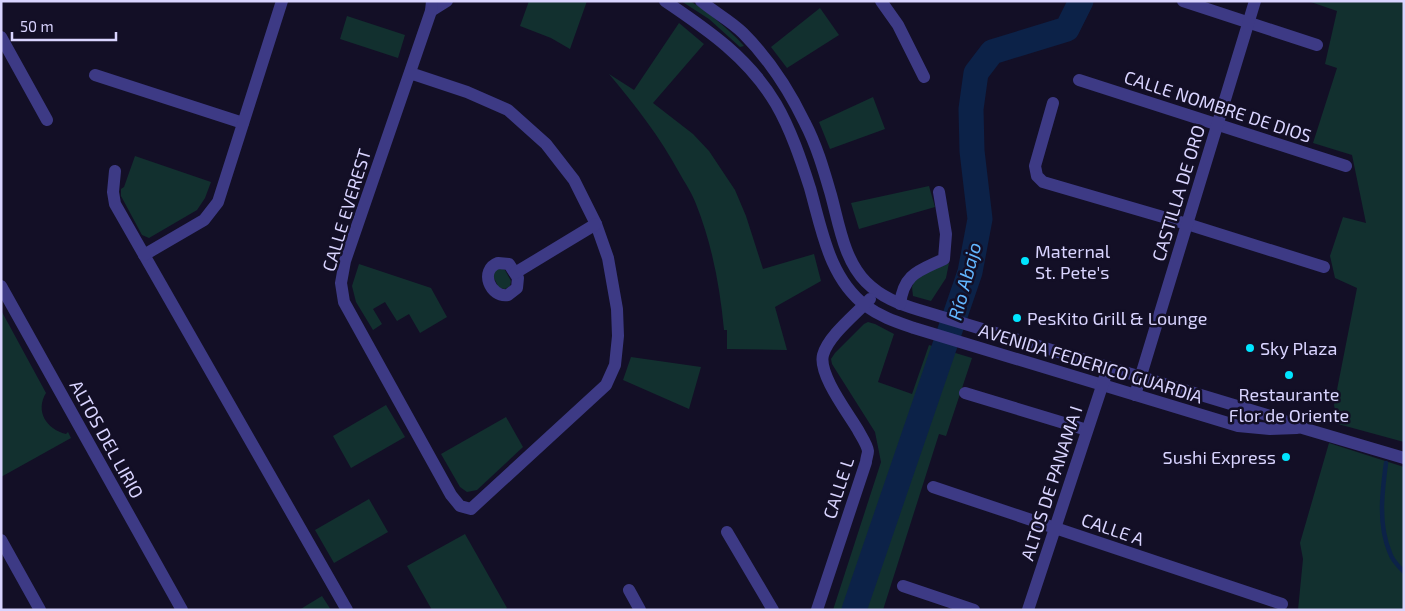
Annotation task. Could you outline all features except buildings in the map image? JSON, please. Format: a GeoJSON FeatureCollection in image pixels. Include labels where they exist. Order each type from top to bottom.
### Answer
{"type":"FeatureCollection","features":[{"type":"Feature","properties":{"kind":"street","name":"CALLE EVEREST"},"geometry":{"type":"LineString","coordinates":[[447,1],[432,6],[345,261],[341,283],[344,302],[460,506],[471,509],[606,385],[615,365],[618,309],[608,258],[596,224]]}},
{"type":"Feature","properties":{"kind":"street","name":"AVENIDA FEDERICO GUARDIA"},"geometry":{"type":"LineString","coordinates":[[665,1],[705,28],[737,54],[754,73],[776,104],[791,135],[834,267],[844,284],[864,305],[887,319],[914,328],[1238,426],[1270,429],[1299,428]]}},
{"type":"Feature","properties":{"kind":"street","name":"AVENIDA FEDERICO GUARDIA"},"geometry":{"type":"LineString","coordinates":[[701,1],[742,32],[768,62],[791,96],[818,152],[851,260],[864,280],[877,291],[900,304],[1280,419],[1299,428],[1404,458]]}},
{"type":"Feature","properties":{"kind":"street"},"geometry":{"type":"LineString","coordinates":[[881,1],[898,25],[924,77]]}},
{"type":"Feature","properties":{"kind":"street"},"geometry":{"type":"LineString","coordinates":[[1183,1],[1317,45]]}},
{"type":"Feature","properties":{"kind":"street","name":"CASTILLA DE ORO"},"geometry":{"type":"LineString","coordinates":[[1135,395],[1255,1]]}},
{"type":"Feature","properties":{"kind":"street"},"geometry":{"type":"LineString","coordinates":[[144,255],[204,220],[218,202],[279,2]]}},
{"type":"Feature","properties":{"kind":"street"},"geometry":{"type":"LineString","coordinates":[[1,37],[47,120]]}},
{"type":"Feature","properties":{"kind":"street"},"geometry":{"type":"LineString","coordinates":[[754,73],[768,62]]}},
{"type":"Feature","properties":{"kind":"street"},"geometry":{"type":"LineString","coordinates":[[410,73],[468,92],[508,110],[546,144],[574,180],[596,224],[515,273]]}},
{"type":"Feature","properties":{"kind":"street"},"geometry":{"type":"LineString","coordinates":[[95,75],[243,123]]}},
{"type":"Feature","properties":{"kind":"street","name":"CALLE NOMBRE DE DIOS"},"geometry":{"type":"LineString","coordinates":[[1079,80],[1346,166]]}},
{"type":"Feature","properties":{"kind":"street"},"geometry":{"type":"LineString","coordinates":[[1053,103],[1035,166],[1037,176],[1043,182],[1324,267]]}},
{"type":"Feature","properties":{"kind":"street"},"geometry":{"type":"LineString","coordinates":[[116,170],[113,192],[115,204],[348,610]]}},
{"type":"Feature","properties":{"kind":"street"},"geometry":{"type":"LineString","coordinates":[[900,304],[901,294],[912,274],[944,259],[946,234],[939,192]]}},
{"type":"Feature","properties":{"kind":"street","name":"ALTOS DEL LIRIO"},"geometry":{"type":"LineString","coordinates":[[1,286],[182,610]]}},
{"type":"Feature","properties":{"kind":"street"},"geometry":{"type":"LineString","coordinates":[[864,305],[877,291]]}},
{"type":"Feature","properties":{"kind":"street","name":"CALLE L"},"geometry":{"type":"LineString","coordinates":[[817,610],[868,451],[863,439],[830,384],[823,368],[823,355],[828,344],[837,333],[864,305]]}},
{"type":"Feature","properties":{"kind":"street","name":"ALTOS DE PANAMA I"},"geometry":{"type":"LineString","coordinates":[[1028,610],[1108,367]]}},
{"type":"Feature","properties":{"kind":"street"},"geometry":{"type":"LineString","coordinates":[[965,393],[1087,430]]}},
{"type":"Feature","properties":{"kind":"street","name":"CALLE A"},"geometry":{"type":"LineString","coordinates":[[933,487],[1282,604]]}},
{"type":"Feature","properties":{"kind":"street"},"geometry":{"type":"LineString","coordinates":[[727,532],[773,610]]}},
{"type":"Feature","properties":{"kind":"street"},"geometry":{"type":"LineString","coordinates":[[1,540],[40,610]]}},
{"type":"Feature","properties":{"kind":"street"},"geometry":{"type":"LineString","coordinates":[[903,586],[974,610]]}},
{"type":"Feature","properties":{"kind":"street"},"geometry":{"type":"LineString","coordinates":[[629,590],[640,610]]}},
{"type":"Feature","properties":{"kind":"green space"},"geometry":{"type":"Polygon","coordinates":[[[529,1],[587,1],[570,49],[551,38],[520,26],[529,1]]]}},
{"type":"Feature","properties":{"kind":"green space"},"geometry":{"type":"Polygon","coordinates":[[[681,1],[689,1],[701,8],[726,28],[744,46],[740,47],[709,19],[681,1]]]}},
{"type":"Feature","properties":{"kind":"green space"},"geometry":{"type":"Polygon","coordinates":[[[1308,1],[1404,1],[1404,442],[1338,424],[1334,405],[1357,288],[1335,278],[1330,256],[1343,217],[1366,223],[1352,155],[1313,143],[1337,68],[1325,64],[1337,11],[1308,1]]]}},
{"type":"Feature","properties":{"kind":"green space"},"geometry":{"type":"Polygon","coordinates":[[[820,8],[839,35],[787,68],[771,47],[820,8]]]}},
{"type":"Feature","properties":{"kind":"green space"},"geometry":{"type":"Polygon","coordinates":[[[347,16],[405,35],[398,58],[340,39],[347,16]]]}},
{"type":"Feature","properties":{"kind":"green space"},"geometry":{"type":"Polygon","coordinates":[[[679,23],[704,44],[653,103],[693,134],[709,151],[735,190],[746,216],[763,269],[814,254],[821,281],[775,307],[787,350],[727,349],[727,330],[724,330],[714,266],[707,235],[694,200],[656,135],[609,74],[634,90],[679,23]]]}},
{"type":"Feature","properties":{"kind":"green space"},"geometry":{"type":"Polygon","coordinates":[[[873,97],[885,129],[830,149],[819,122],[873,97]]]}},
{"type":"Feature","properties":{"kind":"green space"},"geometry":{"type":"Polygon","coordinates":[[[135,156],[211,182],[205,198],[197,210],[149,238],[142,235],[121,196],[121,189],[124,187],[135,156]]]}},
{"type":"Feature","properties":{"kind":"green space"},"geometry":{"type":"Polygon","coordinates":[[[929,186],[935,207],[859,229],[851,203],[929,186]]]}},
{"type":"Feature","properties":{"kind":"green space"},"geometry":{"type":"Polygon","coordinates":[[[949,263],[946,278],[931,301],[913,296],[912,287],[916,277],[949,263]]]}},
{"type":"Feature","properties":{"kind":"green space"},"geometry":{"type":"Polygon","coordinates":[[[359,264],[431,288],[447,317],[420,333],[409,314],[397,321],[385,302],[373,309],[382,324],[373,330],[356,302],[352,286],[359,264]]]}},
{"type":"Feature","properties":{"kind":"green space"},"geometry":{"type":"Polygon","coordinates":[[[500,268],[505,270],[511,281],[510,286],[505,289],[499,288],[493,276],[495,271],[500,268]]]}},
{"type":"Feature","properties":{"kind":"green space"},"geometry":{"type":"Polygon","coordinates":[[[2,312],[46,393],[42,406],[44,418],[48,424],[59,432],[66,434],[68,432],[71,438],[1,477],[2,312]]]}},
{"type":"Feature","properties":{"kind":"green space"},"geometry":{"type":"Polygon","coordinates":[[[868,322],[894,334],[878,382],[912,394],[929,345],[972,358],[946,436],[939,434],[883,610],[833,610],[881,462],[875,432],[832,364],[831,359],[868,322]]]}},
{"type":"Feature","properties":{"kind":"green space"},"geometry":{"type":"Polygon","coordinates":[[[631,357],[701,367],[689,409],[623,380],[631,357]]]}},
{"type":"Feature","properties":{"kind":"green space"},"geometry":{"type":"Polygon","coordinates":[[[386,405],[405,437],[351,468],[333,436],[386,405]]]}},
{"type":"Feature","properties":{"kind":"green space"},"geometry":{"type":"Polygon","coordinates":[[[506,417],[523,447],[477,490],[467,492],[460,487],[441,454],[506,417]]]}},
{"type":"Feature","properties":{"kind":"green space"},"geometry":{"type":"Polygon","coordinates":[[[1329,443],[1404,467],[1404,610],[1298,610],[1303,559],[1300,543],[1329,443]]]}},
{"type":"Feature","properties":{"kind":"green space"},"geometry":{"type":"Polygon","coordinates":[[[369,499],[388,532],[334,563],[315,530],[369,499]]]}},
{"type":"Feature","properties":{"kind":"green space"},"geometry":{"type":"Polygon","coordinates":[[[465,534],[507,608],[504,610],[432,610],[407,566],[465,534]]]}},
{"type":"Feature","properties":{"kind":"green space"},"geometry":{"type":"Polygon","coordinates":[[[322,596],[331,610],[299,610],[322,596]]]}},
{"type":"Feature","properties":{"kind":"waterway","name":"Río Abajo"},"geometry":{"type":"LineString","coordinates":[[854,610],[970,272],[980,219],[972,151],[971,109],[976,73],[992,52],[1067,29],[1081,1]]}},
{"type":"Feature","properties":{"kind":"waterway"},"geometry":{"type":"LineString","coordinates":[[1386,463],[1382,497],[1382,520],[1391,556],[1404,572]]}},
{"type":"Feature","properties":{"kind":"place","name":"Maternal St. Pete's"},"geometry":{"type":"Point","coordinates":[1025,261]}},
{"type":"Feature","properties":{"kind":"place","name":"PesKito Grill & Lounge"},"geometry":{"type":"Point","coordinates":[1017,318]}},
{"type":"Feature","properties":{"kind":"place","name":"Sky Plaza"},"geometry":{"type":"Point","coordinates":[1250,348]}},
{"type":"Feature","properties":{"kind":"place","name":"Restaurante Flor de Oriente"},"geometry":{"type":"Point","coordinates":[1289,375]}},
{"type":"Feature","properties":{"kind":"place","name":"Sushi Express"},"geometry":{"type":"Point","coordinates":[1286,457]}}]}
